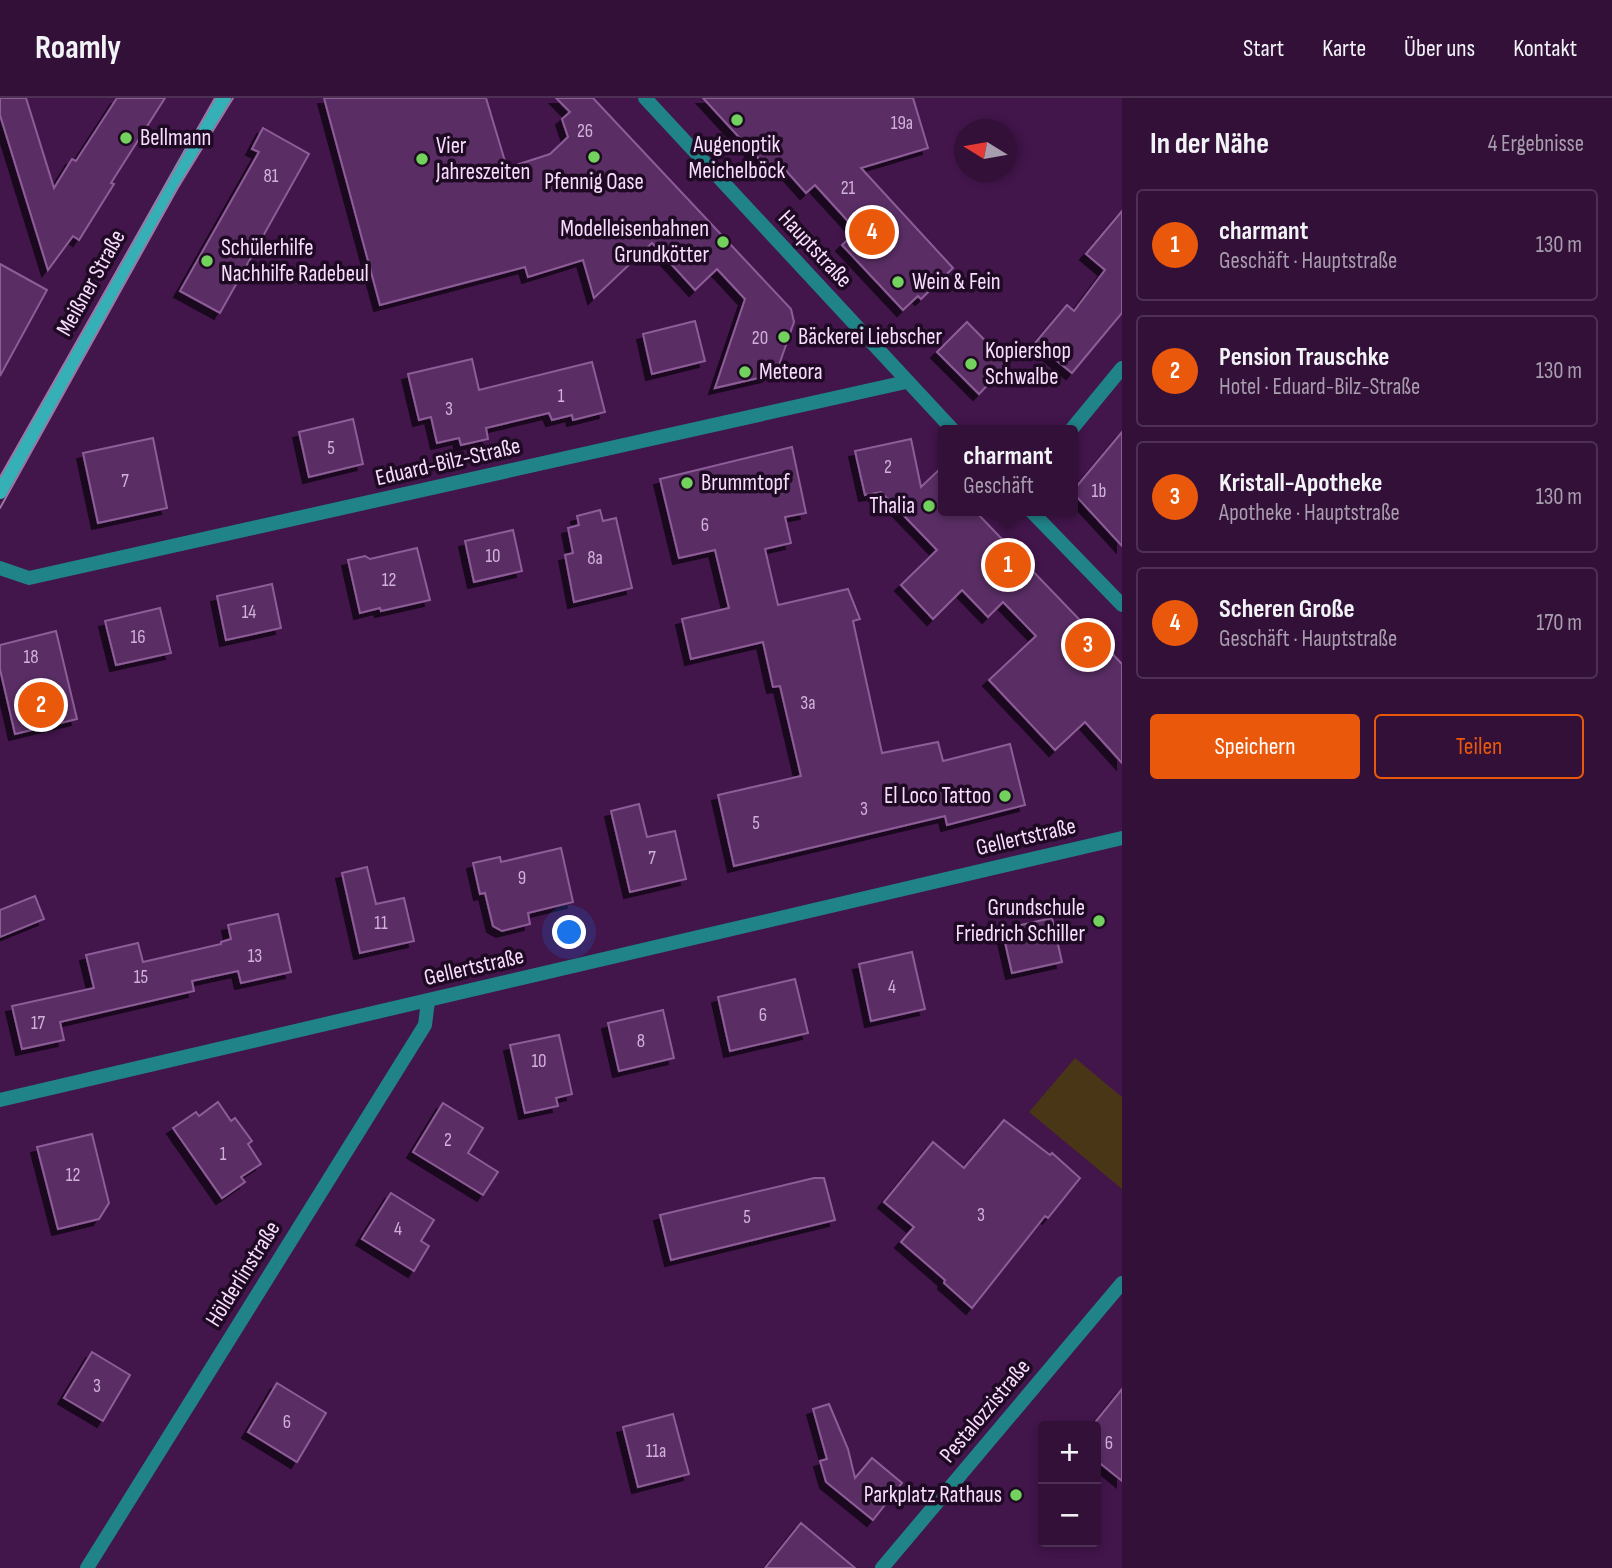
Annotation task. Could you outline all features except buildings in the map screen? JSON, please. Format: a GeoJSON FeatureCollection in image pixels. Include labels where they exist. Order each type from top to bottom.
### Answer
{"type":"FeatureCollection","features":[{"type":"Feature","properties":{"kind":"main road","name":"Meißner Straße"},"geometry":{"type":"LineString","coordinates":[[0,492],[193,148],[224,98]]}},
{"type":"Feature","properties":{"kind":"street","name":"Hauptstraße"},"geometry":{"type":"LineString","coordinates":[[645,98],[948,425]]}},
{"type":"Feature","properties":{"kind":"street"},"geometry":{"type":"LineString","coordinates":[[1075,425],[1122,368]]}},
{"type":"Feature","properties":{"kind":"street","name":"Eduard-Bilz-Straße"},"geometry":{"type":"LineString","coordinates":[[0,568],[29,578],[906,382]]}},
{"type":"Feature","properties":{"kind":"street"},"geometry":{"type":"LineString","coordinates":[[1036,516],[1122,606]]}},
{"type":"Feature","properties":{"kind":"street","name":"Gellertstraße"},"geometry":{"type":"LineString","coordinates":[[0,1100],[1122,838]]}},
{"type":"Feature","properties":{"kind":"street","name":"Hölderlinstraße"},"geometry":{"type":"LineString","coordinates":[[87,1568],[425,1025],[428,1001]]}},
{"type":"Feature","properties":{"kind":"street","name":"Pestalozzistraße"},"geometry":{"type":"LineString","coordinates":[[882,1568],[1122,1283]]}},
{"type":"Feature","properties":{"kind":"shaded area"},"geometry":{"type":"Polygon","coordinates":[[[1075,1058],[1122,1097],[1122,1189],[1029,1112],[1075,1058]]]}},
{"type":"Feature","properties":{"kind":"tram line"},"geometry":{"type":"LineString","coordinates":[[0,477],[215,98]]}},
{"type":"Feature","properties":{"kind":"tram line"},"geometry":{"type":"LineString","coordinates":[[0,508],[177,189],[233,98]]}},
{"type":"Feature","properties":{"kind":"place","name":"Augenoptik Meichelböck"},"geometry":{"type":"Point","coordinates":[737,120]}},
{"type":"Feature","properties":{"kind":"place","name":"Bellmann"},"geometry":{"type":"Point","coordinates":[126,138]}},
{"type":"Feature","properties":{"kind":"place","name":"Pfennig Oase"},"geometry":{"type":"Point","coordinates":[594,157]}},
{"type":"Feature","properties":{"kind":"place","name":"Vier Jahreszeiten"},"geometry":{"type":"Point","coordinates":[422,159]}},
{"type":"Feature","properties":{"kind":"place","name":"Scheren Große"},"geometry":{"type":"Point","coordinates":[872,232]}},
{"type":"Feature","properties":{"kind":"place","name":"Modelleisenbahnen Grundkötter"},"geometry":{"type":"Point","coordinates":[723,242]}},
{"type":"Feature","properties":{"kind":"place","name":"Schülerhilfe Nachhilfe Radebeul"},"geometry":{"type":"Point","coordinates":[207,261]}},
{"type":"Feature","properties":{"kind":"place","name":"Wein & Fein"},"geometry":{"type":"Point","coordinates":[898,282]}},
{"type":"Feature","properties":{"kind":"place","name":"Bäckerei Liebscher"},"geometry":{"type":"Point","coordinates":[784,337]}},
{"type":"Feature","properties":{"kind":"place","name":"Kopiershop Schwalbe"},"geometry":{"type":"Point","coordinates":[971,364]}},
{"type":"Feature","properties":{"kind":"place","name":"Meteora"},"geometry":{"type":"Point","coordinates":[745,372]}},
{"type":"Feature","properties":{"kind":"place","name":"Brummtopf"},"geometry":{"type":"Point","coordinates":[687,483]}},
{"type":"Feature","properties":{"kind":"place","name":"Thalia"},"geometry":{"type":"Point","coordinates":[929,506]}},
{"type":"Feature","properties":{"kind":"place","name":"charmant"},"geometry":{"type":"Point","coordinates":[1008,565]}},
{"type":"Feature","properties":{"kind":"place","name":"Kristall-Apotheke"},"geometry":{"type":"Point","coordinates":[1088,645]}},
{"type":"Feature","properties":{"kind":"place","name":"Pension Trauschke"},"geometry":{"type":"Point","coordinates":[41,705]}},
{"type":"Feature","properties":{"kind":"place","name":"El Loco Tattoo"},"geometry":{"type":"Point","coordinates":[1005,796]}},
{"type":"Feature","properties":{"kind":"place","name":"Grundschule Friedrich Schiller"},"geometry":{"type":"Point","coordinates":[1099,921]}},
{"type":"Feature","properties":{"kind":"place","name":"Parkplatz Rathaus"},"geometry":{"type":"Point","coordinates":[1016,1495]}}]}
